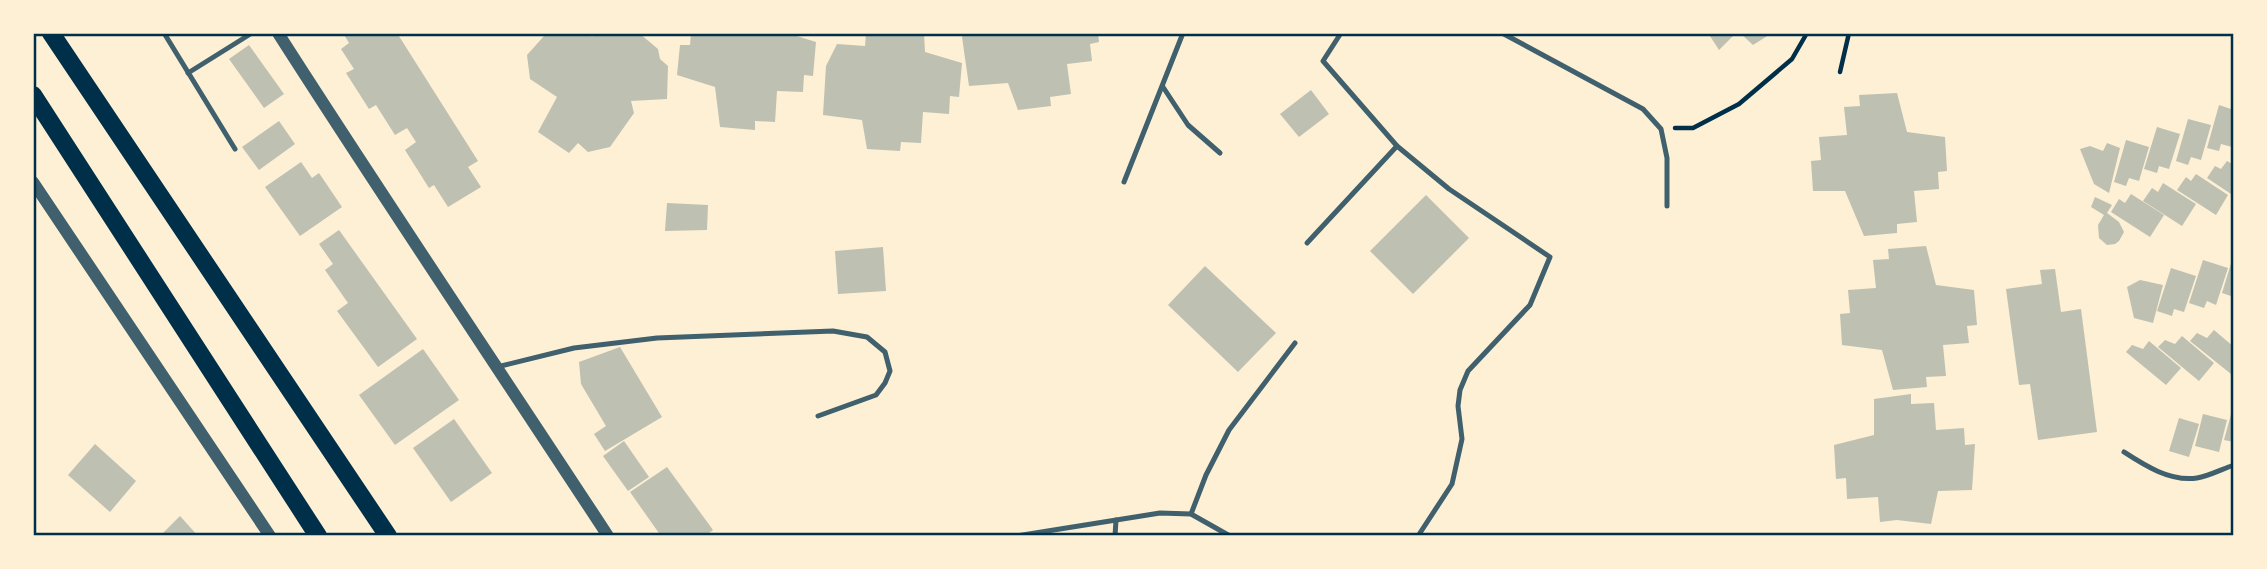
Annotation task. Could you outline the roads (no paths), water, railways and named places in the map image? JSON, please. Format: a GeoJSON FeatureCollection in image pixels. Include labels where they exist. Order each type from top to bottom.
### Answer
{"type":"FeatureCollection","features":[{"type":"Feature","properties":{"kind":"main road"},"geometry":{"type":"LineString","coordinates":[[51,33],[388,536]]}},
{"type":"Feature","properties":{"kind":"main road"},"geometry":{"type":"LineString","coordinates":[[33,95],[317,536]]}},
{"type":"Feature","properties":{"kind":"street"},"geometry":{"type":"LineString","coordinates":[[278,33],[430,269],[608,536]]}},
{"type":"Feature","properties":{"kind":"street"},"geometry":{"type":"LineString","coordinates":[[33,182],[270,536]]}},
{"type":"Feature","properties":{"kind":"lane"},"geometry":{"type":"LineString","coordinates":[[164,33],[235,149]]}},
{"type":"Feature","properties":{"kind":"lane"},"geometry":{"type":"LineString","coordinates":[[188,72],[252,33]]}},
{"type":"Feature","properties":{"kind":"lane"},"geometry":{"type":"LineString","coordinates":[[1124,182],[1183,33]]}},
{"type":"Feature","properties":{"kind":"lane"},"geometry":{"type":"LineString","coordinates":[[1341,33],[1324,61],[1397,146],[1449,189],[1550,257],[1530,305],[1468,371],[1460,390],[1458,406],[1462,439],[1452,484],[1418,536]]}},
{"type":"Feature","properties":{"kind":"lane"},"geometry":{"type":"LineString","coordinates":[[1502,33],[1643,109],[1661,128],[1667,159],[1667,206]]}},
{"type":"Feature","properties":{"kind":"lane"},"geometry":{"type":"LineString","coordinates":[[1163,87],[1188,125],[1220,153]]}},
{"type":"Feature","properties":{"kind":"lane"},"geometry":{"type":"LineString","coordinates":[[1307,243],[1397,146]]}},
{"type":"Feature","properties":{"kind":"lane"},"geometry":{"type":"LineString","coordinates":[[497,366],[574,348],[657,338],[833,331],[867,337],[885,352],[890,371],[885,383],[876,395],[818,416]]}},
{"type":"Feature","properties":{"kind":"lane"},"geometry":{"type":"LineString","coordinates":[[1191,514],[1206,475],[1229,430],[1294,343]]}},
{"type":"Feature","properties":{"kind":"lane"},"geometry":{"type":"LineString","coordinates":[[2124,452],[2145,466],[2164,474],[2196,478],[2234,465]]}},
{"type":"Feature","properties":{"kind":"lane"},"geometry":{"type":"LineString","coordinates":[[1016,536],[1160,513],[1191,514],[1230,536]]}},
{"type":"Feature","properties":{"kind":"lane"},"geometry":{"type":"LineString","coordinates":[[1115,520],[1115,536]]}}]}
